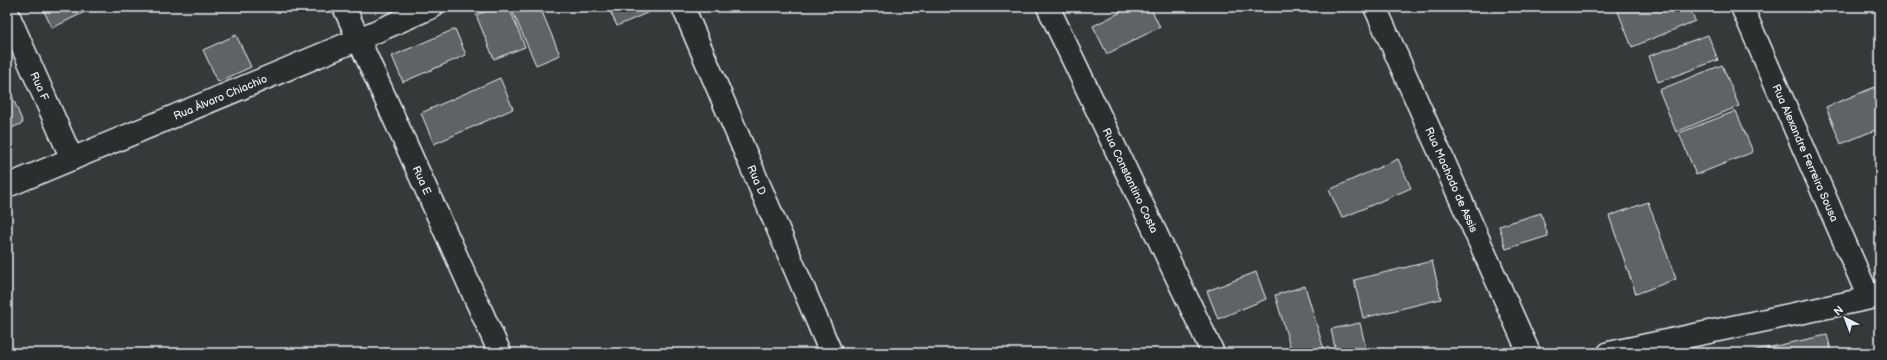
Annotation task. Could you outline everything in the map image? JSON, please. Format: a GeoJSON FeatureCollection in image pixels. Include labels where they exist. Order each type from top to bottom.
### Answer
{"type":"FeatureCollection","features":[{"type":"Feature","properties":{"kind":"street","name":"Rua E"},"geometry":{"type":"LineString","coordinates":[[344,7],[500,353]]}},
{"type":"Feature","properties":{"kind":"street","name":"Rua Álvaro Chiachio"},"geometry":{"type":"LineString","coordinates":[[7,186],[72,160],[432,7]]}},
{"type":"Feature","properties":{"kind":"street","name":"Rua D"},"geometry":{"type":"LineString","coordinates":[[683,7],[831,353]]}},
{"type":"Feature","properties":{"kind":"street","name":"Rua Constantino Costa"},"geometry":{"type":"LineString","coordinates":[[1048,7],[1213,353]]}},
{"type":"Feature","properties":{"kind":"street","name":"Rua Machado de Assis"},"geometry":{"type":"LineString","coordinates":[[1375,7],[1529,353]]}},
{"type":"Feature","properties":{"kind":"street","name":"Rua Alexandre Ferreira Sousa"},"geometry":{"type":"LineString","coordinates":[[1742,7],[1874,297]]}},
{"type":"Feature","properties":{"kind":"street","name":"Rua F"},"geometry":{"type":"LineString","coordinates":[[7,12],[72,160]]}},
{"type":"Feature","properties":{"kind":"street"},"geometry":{"type":"LineString","coordinates":[[1617,352],[1874,297]]}},
{"type":"Feature","properties":{"kind":"building"},"geometry":{"type":"Polygon","coordinates":[[[42,7],[95,7],[52,28],[42,7]]]}},
{"type":"Feature","properties":{"kind":"building"},"geometry":{"type":"Polygon","coordinates":[[[496,7],[509,7],[525,47],[494,59],[476,15],[496,7]]]}},
{"type":"Feature","properties":{"kind":"building"},"geometry":{"type":"Polygon","coordinates":[[[520,7],[540,7],[560,55],[536,65],[512,10],[520,7]]]}},
{"type":"Feature","properties":{"kind":"building"},"geometry":{"type":"Polygon","coordinates":[[[608,7],[655,7],[656,9],[617,26],[608,7]]]}},
{"type":"Feature","properties":{"kind":"building"},"geometry":{"type":"Polygon","coordinates":[[[1131,7],[1150,7],[1160,27],[1107,54],[1093,26],[1131,7]]]}},
{"type":"Feature","properties":{"kind":"building"},"geometry":{"type":"Polygon","coordinates":[[[1621,7],[1689,7],[1695,21],[1632,47],[1617,9],[1621,7]]]}},
{"type":"Feature","properties":{"kind":"building"},"geometry":{"type":"Polygon","coordinates":[[[455,29],[466,55],[403,82],[392,56],[455,29]]]}},
{"type":"Feature","properties":{"kind":"building"},"geometry":{"type":"Polygon","coordinates":[[[236,35],[251,67],[218,82],[203,50],[236,35]]]}},
{"type":"Feature","properties":{"kind":"building"},"geometry":{"type":"Polygon","coordinates":[[[1708,35],[1718,60],[1658,82],[1649,56],[1708,35]]]}},
{"type":"Feature","properties":{"kind":"building"},"geometry":{"type":"Polygon","coordinates":[[[1722,65],[1739,106],[1676,132],[1659,90],[1722,65]]]}},
{"type":"Feature","properties":{"kind":"building"},"geometry":{"type":"Polygon","coordinates":[[[500,78],[513,109],[434,144],[421,113],[500,78]]]}},
{"type":"Feature","properties":{"kind":"building"},"geometry":{"type":"Polygon","coordinates":[[[1875,87],[1880,99],[1880,128],[1841,144],[1826,107],[1875,87]]]}},
{"type":"Feature","properties":{"kind":"building"},"geometry":{"type":"Polygon","coordinates":[[[10,91],[23,123],[7,130],[7,93],[10,91]]]}},
{"type":"Feature","properties":{"kind":"building"},"geometry":{"type":"Polygon","coordinates":[[[1736,111],[1753,152],[1696,175],[1679,133],[1736,111]]]}},
{"type":"Feature","properties":{"kind":"building"},"geometry":{"type":"Polygon","coordinates":[[[1398,159],[1411,188],[1342,218],[1329,190],[1398,159]]]}},
{"type":"Feature","properties":{"kind":"building"},"geometry":{"type":"Polygon","coordinates":[[[1648,202],[1676,279],[1636,294],[1609,216],[1648,202]]]}},
{"type":"Feature","properties":{"kind":"building"},"geometry":{"type":"Polygon","coordinates":[[[1541,213],[1548,236],[1506,249],[1499,226],[1541,213]]]}},
{"type":"Feature","properties":{"kind":"building"},"geometry":{"type":"Polygon","coordinates":[[[1432,261],[1441,299],[1363,318],[1354,280],[1432,261]]]}},
{"type":"Feature","properties":{"kind":"building"},"geometry":{"type":"Polygon","coordinates":[[[1256,272],[1266,299],[1218,319],[1207,291],[1256,272]]]}},
{"type":"Feature","properties":{"kind":"building"},"geometry":{"type":"Polygon","coordinates":[[[1305,286],[1325,353],[1292,353],[1275,295],[1305,286]]]}},
{"type":"Feature","properties":{"kind":"building"},"geometry":{"type":"Polygon","coordinates":[[[1360,323],[1367,353],[1336,353],[1331,329],[1360,323]]]}},
{"type":"Feature","properties":{"kind":"building"},"geometry":{"type":"Polygon","coordinates":[[[1827,335],[1832,353],[1743,353],[1827,335]]]}}]}
